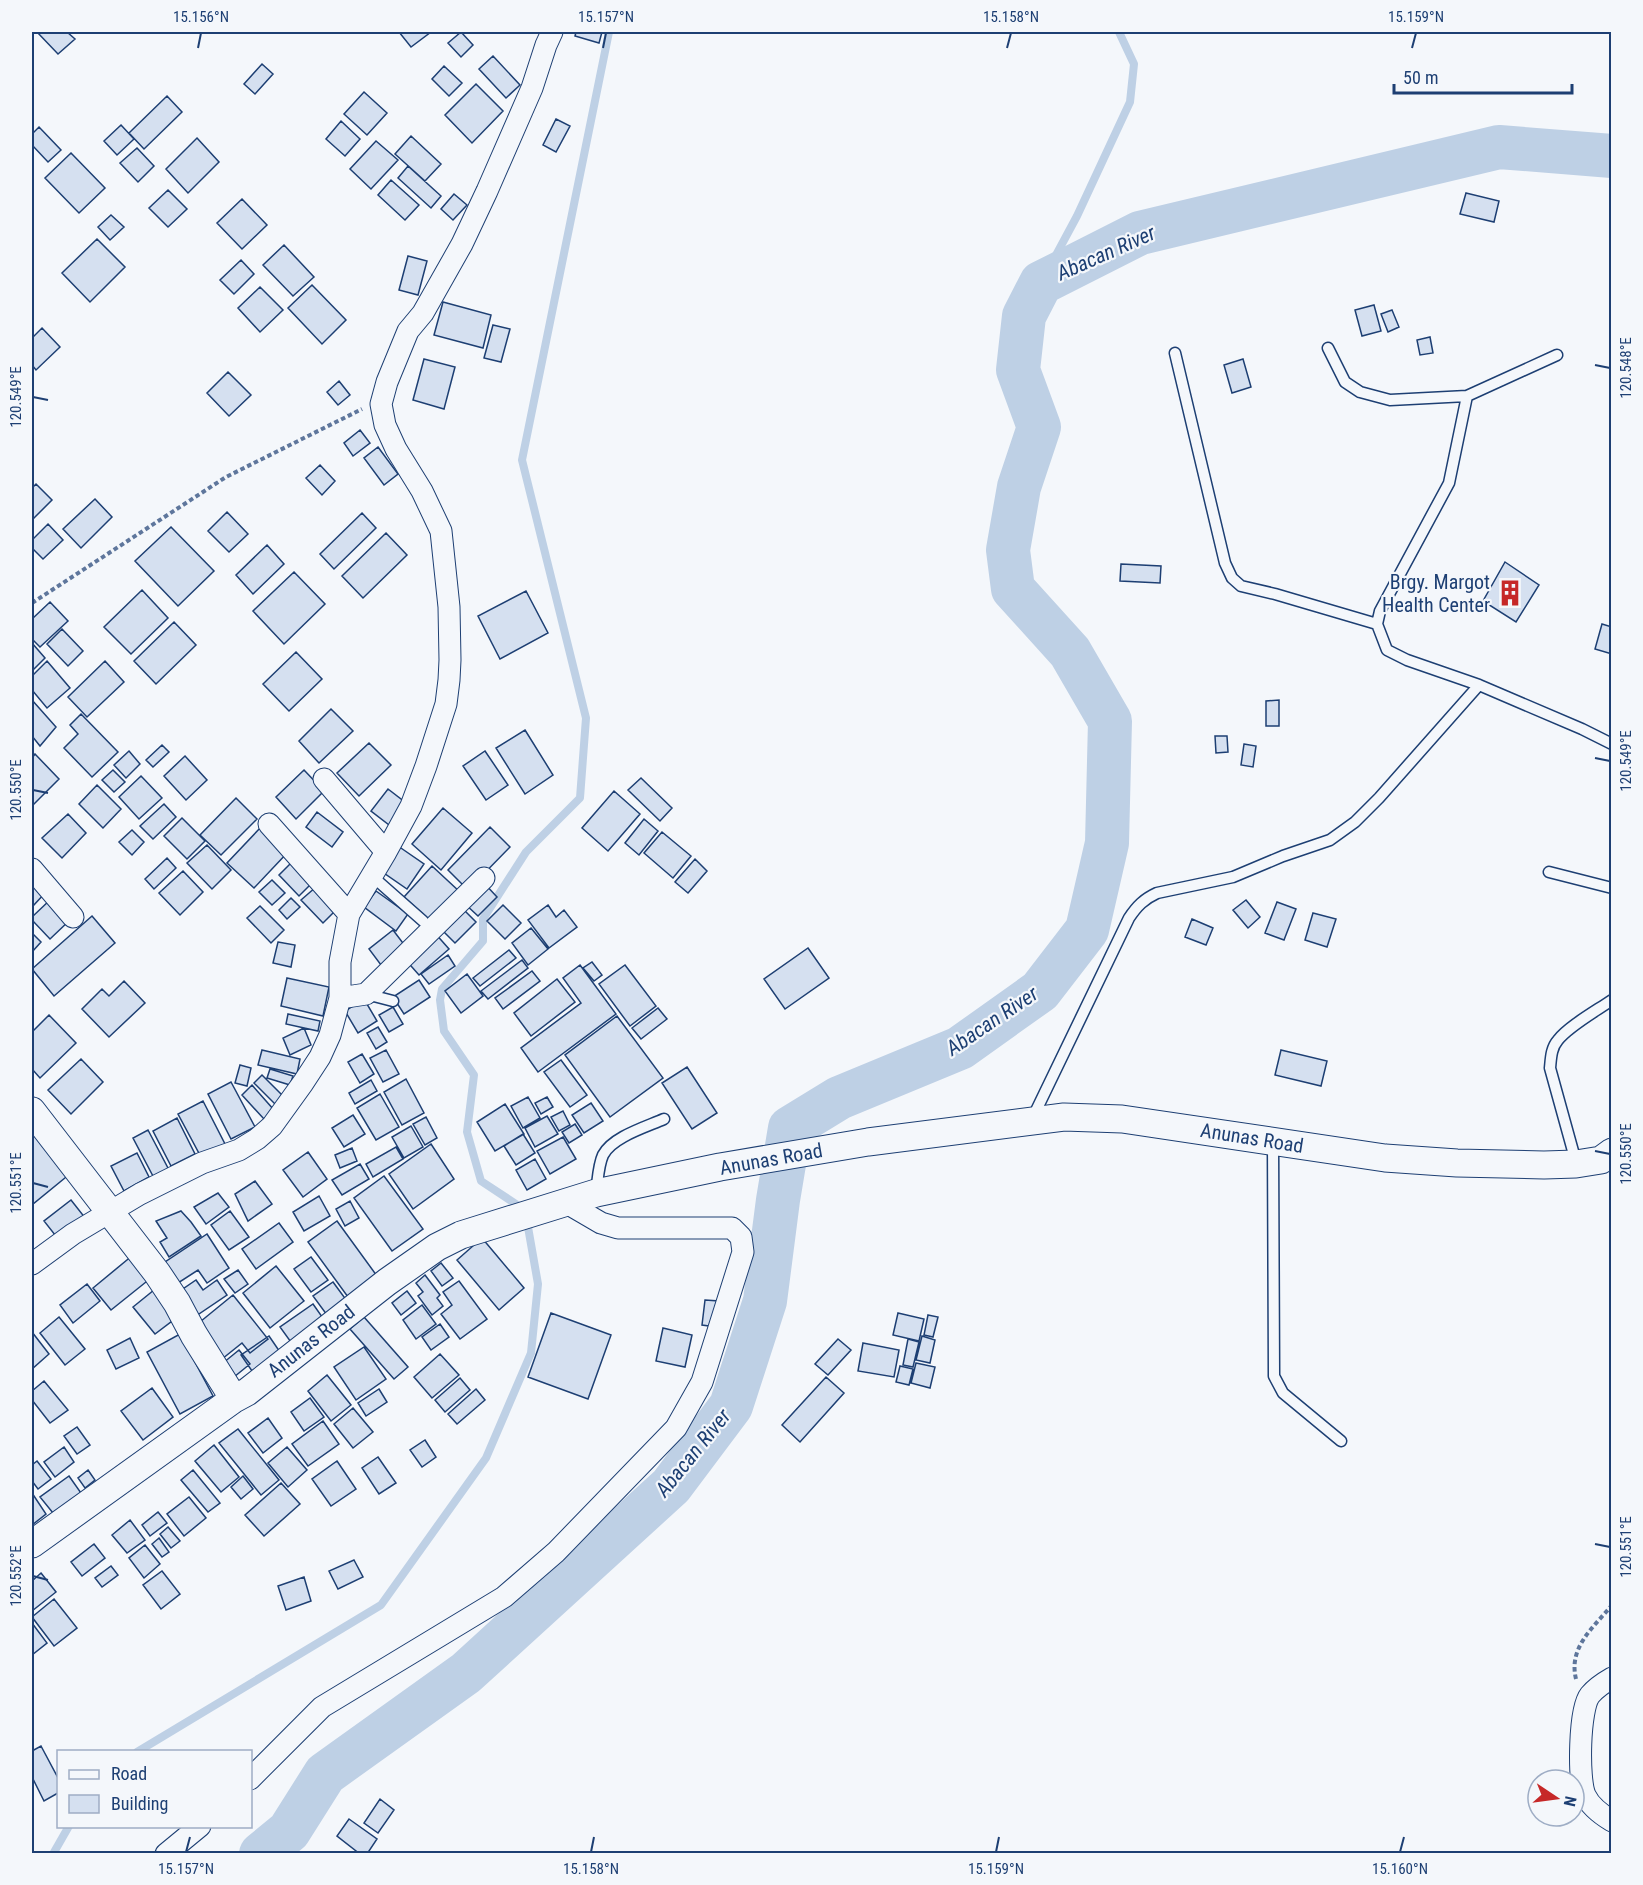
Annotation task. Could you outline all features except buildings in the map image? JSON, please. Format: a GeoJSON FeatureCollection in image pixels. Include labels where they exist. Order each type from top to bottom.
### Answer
{"type":"FeatureCollection","features":[{"type":"Feature","properties":{"kind":"street"},"geometry":{"type":"LineString","coordinates":[[32,1264],[73,1234],[163,1181],[202,1163],[239,1150],[257,1139],[272,1126],[320,1057],[330,1035],[340,998],[340,962],[349,914],[411,806],[447,704],[450,660],[448,597],[441,531],[422,491],[385,425],[381,404],[387,382],[408,331],[423,313],[462,244],[482,201],[532,88],[552,32]]}},
{"type":"Feature","properties":{"kind":"street"},"geometry":{"type":"LineString","coordinates":[[324,779],[386,852]]}},
{"type":"Feature","properties":{"kind":"street"},"geometry":{"type":"LineString","coordinates":[[269,824],[349,914]]}},
{"type":"Feature","properties":{"kind":"street"},"geometry":{"type":"LineString","coordinates":[[32,869],[73,917]]}},
{"type":"Feature","properties":{"kind":"street"},"geometry":{"type":"LineString","coordinates":[[340,998],[366,994],[484,878]]}},
{"type":"Feature","properties":{"kind":"street"},"geometry":{"type":"LineString","coordinates":[[32,1111],[111,1212],[177,1303],[234,1399]]}},
{"type":"Feature","properties":{"kind":"street","name":"Anunas Road"},"geometry":{"type":"LineString","coordinates":[[32,1544],[247,1392],[387,1282],[437,1247],[460,1235],[596,1192],[720,1167],[868,1142],[1064,1116],[1122,1119],[1419,1162],[1576,1164],[1601,1160],[1611,1152]]}},
{"type":"Feature","properties":{"kind":"street"},"geometry":{"type":"LineString","coordinates":[[252,1777],[322,1707],[504,1597],[539,1567],[676,1428],[693,1399],[702,1382],[743,1252],[738,1232],[732,1228],[618,1228],[601,1223],[560,1204]]}},
{"type":"Feature","properties":{"kind":"street"},"geometry":{"type":"LineString","coordinates":[[1611,1678],[1589,1696],[1582,1733],[1582,1783],[1586,1797],[1611,1821]]}},
{"type":"Feature","properties":{"kind":"street"},"geometry":{"type":"LineString","coordinates":[[166,1854],[199,1828]]}},
{"type":"Feature","properties":{"kind":"lane"},"geometry":{"type":"LineString","coordinates":[[1328,348],[1345,382],[1360,392],[1390,400],[1467,396],[1557,355]]}},
{"type":"Feature","properties":{"kind":"lane"},"geometry":{"type":"LineString","coordinates":[[1175,352],[1225,563],[1232,578],[1241,586],[1377,624]]}},
{"type":"Feature","properties":{"kind":"lane"},"geometry":{"type":"LineString","coordinates":[[1467,396],[1449,483],[1380,611],[1377,624],[1387,650],[1407,660],[1479,685],[1582,729],[1611,744]]}},
{"type":"Feature","properties":{"kind":"lane"},"geometry":{"type":"LineString","coordinates":[[1032,1119],[1129,918],[1137,906],[1157,893],[1233,877],[1283,856],[1330,840],[1355,822],[1479,685]]}},
{"type":"Feature","properties":{"kind":"lane"},"geometry":{"type":"LineString","coordinates":[[1549,872],[1611,888]]}},
{"type":"Feature","properties":{"kind":"lane"},"geometry":{"type":"LineString","coordinates":[[372,876],[423,921]]}},
{"type":"Feature","properties":{"kind":"lane"},"geometry":{"type":"LineString","coordinates":[[366,994],[393,1001]]}},
{"type":"Feature","properties":{"kind":"lane"},"geometry":{"type":"LineString","coordinates":[[1576,1164],[1550,1068],[1551,1052],[1557,1041],[1567,1032],[1611,1000]]}},
{"type":"Feature","properties":{"kind":"lane"},"geometry":{"type":"LineString","coordinates":[[596,1192],[600,1166],[609,1146],[617,1140],[664,1119]]}},
{"type":"Feature","properties":{"kind":"lane"},"geometry":{"type":"LineString","coordinates":[[1273,1141],[1274,1376],[1282,1393],[1341,1441]]}},
{"type":"Feature","properties":{"kind":"path"},"geometry":{"type":"LineString","coordinates":[[32,603],[226,477],[367,406],[387,382]]}},
{"type":"Feature","properties":{"kind":"path"},"geometry":{"type":"LineString","coordinates":[[1589,1696],[1579,1686],[1575,1676],[1577,1651],[1583,1638],[1611,1605]]}},
{"type":"Feature","properties":{"kind":"waterway"},"geometry":{"type":"LineString","coordinates":[[140,1750],[381,1605],[486,1458],[531,1353],[538,1284],[525,1210],[481,1181],[467,1132],[474,1075],[444,1031],[440,1000],[442,989],[483,941],[483,919],[526,852],[580,798],[586,718],[522,460],[609,32]]}},
{"type":"Feature","properties":{"kind":"waterway"},"geometry":{"type":"LineString","coordinates":[[1041,283],[1077,216],[1130,102],[1134,64],[1119,32]]}},
{"type":"Feature","properties":{"kind":"waterway","name":"Abacan River"},"geometry":{"type":"LineString","coordinates":[[261,1854],[289,1831],[325,1774],[466,1673],[671,1486],[731,1406],[765,1301],[790,1128],[839,1098],[960,1048],[1040,991],[1087,930],[1107,843],[1110,721],[1070,652],[1013,589],[1008,550],[1019,487],[1039,427],[1018,370],[1024,316],[1041,283],[1140,233],[1499,147],[1612,156]]}},
{"type":"Feature","properties":{"kind":"waterway"},"geometry":{"type":"LineString","coordinates":[[53,1854],[68,1828]]}},
{"type":"Feature","properties":{"kind":"place","name":"Brgy. Margot Health Center"},"geometry":{"type":"Point","coordinates":[1510,593]}}]}
